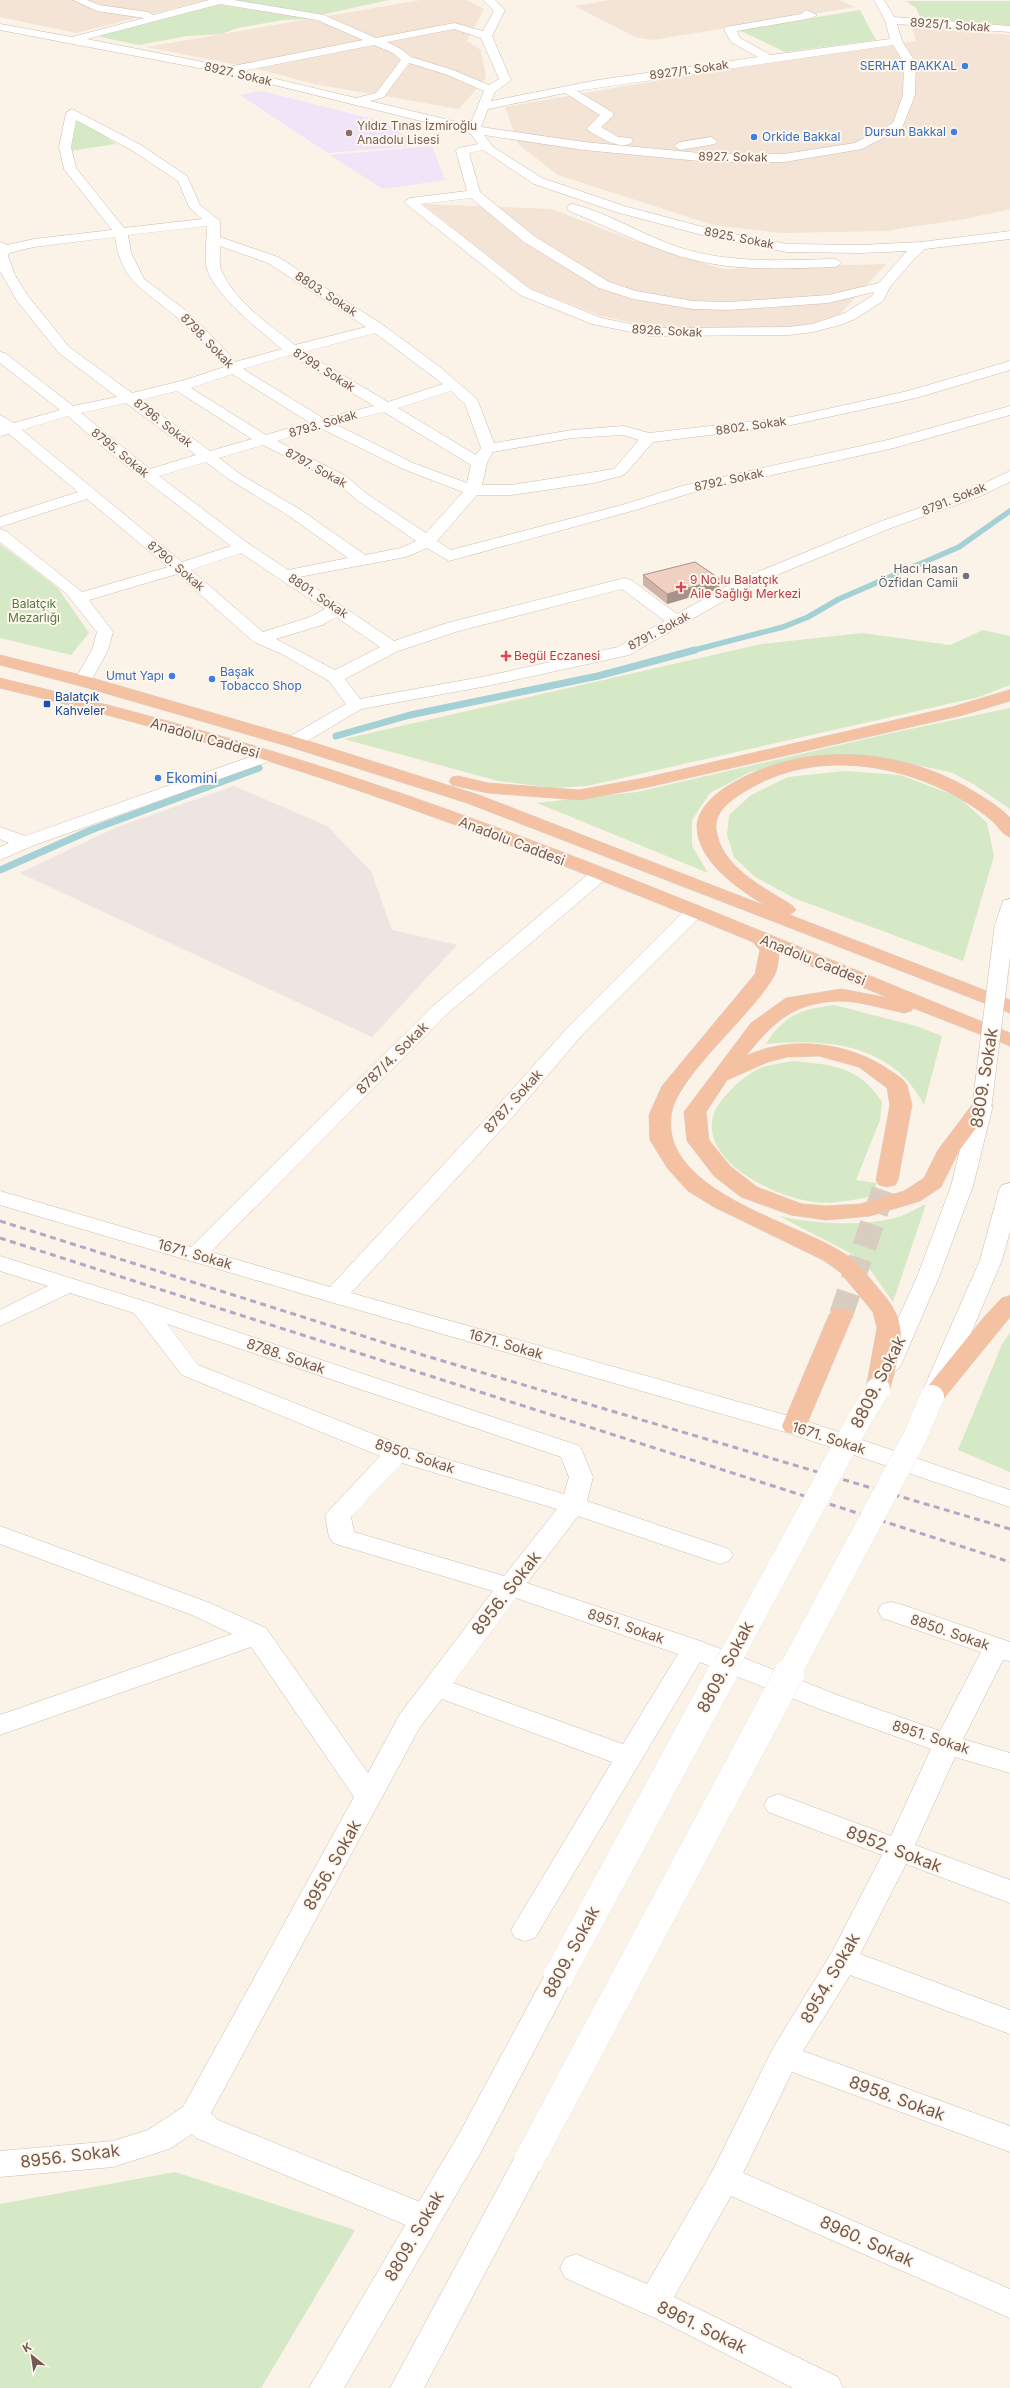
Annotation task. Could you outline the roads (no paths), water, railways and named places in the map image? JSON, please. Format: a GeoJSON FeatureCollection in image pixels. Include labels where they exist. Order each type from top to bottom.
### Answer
{"type":"FeatureCollection","features":[{"type":"Feature","properties":{"kind":"highway","name":"Anadolu Caddesi"},"geometry":{"type":"LineString","coordinates":[[0,660],[83,681],[293,742],[473,799],[1010,1007]]}},
{"type":"Feature","properties":{"kind":"highway","name":"Anadolu Caddesi"},"geometry":{"type":"LineString","coordinates":[[0,683],[70,700],[267,756],[435,811],[695,911],[1010,1040]]}},
{"type":"Feature","properties":{"kind":"highway"},"geometry":{"type":"LineString","coordinates":[[293,742],[488,788],[579,795],[644,783],[911,721],[1010,695]]}},
{"type":"Feature","properties":{"kind":"highway"},"geometry":{"type":"LineString","coordinates":[[822,934],[735,876],[715,852],[707,823],[713,808],[727,794],[750,781],[800,764],[832,760],[855,760],[914,769],[939,778],[991,810],[1010,831]]}},
{"type":"Feature","properties":{"kind":"highway"},"geometry":{"type":"LineString","coordinates":[[760,938],[770,949],[765,976],[672,1086],[660,1115],[661,1140],[676,1164],[696,1186],[722,1202],[831,1255],[848,1266],[884,1310],[889,1328],[887,1347],[878,1389]]}},
{"type":"Feature","properties":{"kind":"highway"},"geometry":{"type":"LineString","coordinates":[[952,1017],[842,995],[793,1002],[758,1027],[719,1077],[695,1112],[698,1141],[722,1172],[749,1192],[799,1210],[826,1214],[862,1211],[912,1196],[933,1182],[949,1150],[982,1105]]}},
{"type":"Feature","properties":{"kind":"highway"},"geometry":{"type":"LineString","coordinates":[[719,1077],[761,1057],[787,1051],[820,1050],[866,1064],[897,1085],[901,1105],[887,1180]]}},
{"type":"Feature","properties":{"kind":"highway"},"geometry":{"type":"LineString","coordinates":[[932,1397],[993,1321],[1010,1303]]}},
{"type":"Feature","properties":{"kind":"highway"},"geometry":{"type":"LineString","coordinates":[[794,1426],[841,1315]]}},
{"type":"Feature","properties":{"kind":"street"},"geometry":{"type":"LineString","coordinates":[[78,0],[98,8],[157,16]]}},
{"type":"Feature","properties":{"kind":"street"},"geometry":{"type":"LineString","coordinates":[[70,40],[219,0],[320,17],[375,40],[397,51],[407,59],[449,72],[490,90]]}},
{"type":"Feature","properties":{"kind":"street"},"geometry":{"type":"LineString","coordinates":[[486,36],[500,10],[488,0]]}},
{"type":"Feature","properties":{"kind":"street","name":"8927. Sokak"},"geometry":{"type":"LineString","coordinates":[[0,27],[225,70],[474,130],[584,146],[691,156],[784,158],[858,146],[898,125],[909,95],[910,63],[896,41],[890,20],[879,0]]}},
{"type":"Feature","properties":{"kind":"street"},"geometry":{"type":"LineString","coordinates":[[770,59],[735,40],[730,29],[812,15],[806,13]]}},
{"type":"Feature","properties":{"kind":"street","name":"8925/1. Sokak"},"geometry":{"type":"LineString","coordinates":[[890,20],[1010,29]]}},
{"type":"Feature","properties":{"kind":"street"},"geometry":{"type":"LineString","coordinates":[[225,70],[454,26],[486,36],[505,80],[490,90],[474,130],[484,146],[462,150],[474,194],[530,239],[604,285],[633,295],[693,305],[729,306],[828,299],[884,286]]}},
{"type":"Feature","properties":{"kind":"street","name":"8927/1. Sokak"},"geometry":{"type":"LineString","coordinates":[[484,106],[598,82],[896,41]]}},
{"type":"Feature","properties":{"kind":"street"},"geometry":{"type":"LineString","coordinates":[[353,102],[380,95],[407,59]]}},
{"type":"Feature","properties":{"kind":"street"},"geometry":{"type":"LineString","coordinates":[[566,89],[608,115],[593,128],[615,140],[680,146],[711,141]]}},
{"type":"Feature","properties":{"kind":"street"},"geometry":{"type":"LineString","coordinates":[[121,232],[70,169],[65,148],[72,113],[137,148],[183,179],[195,207],[214,221]]}},
{"type":"Feature","properties":{"kind":"street","name":"8925. Sokak"},"geometry":{"type":"LineString","coordinates":[[484,146],[538,181],[620,209],[717,235],[787,248],[860,249],[921,246],[1010,235]]}},
{"type":"Feature","properties":{"kind":"street"},"geometry":{"type":"LineString","coordinates":[[680,146],[691,156]]}},
{"type":"Feature","properties":{"kind":"street","name":"8926. Sokak"},"geometry":{"type":"LineString","coordinates":[[474,194],[410,202],[525,292],[597,320],[626,328],[650,332],[696,333],[813,328],[850,316],[878,298],[884,286],[910,255],[921,246]]}},
{"type":"Feature","properties":{"kind":"street"},"geometry":{"type":"LineString","coordinates":[[563,204],[681,252],[725,262],[758,265],[839,263],[910,255]]}},
{"type":"Feature","properties":{"kind":"street"},"geometry":{"type":"LineString","coordinates":[[1,249],[34,243],[214,221]]}},
{"type":"Feature","properties":{"kind":"street"},"geometry":{"type":"LineString","coordinates":[[213,239],[214,221]]}},
{"type":"Feature","properties":{"kind":"street","name":"8798. Sokak"},"geometry":{"type":"LineString","coordinates":[[121,232],[124,253],[139,281],[179,312],[217,349],[233,369],[322,423],[408,466],[473,490]]}},
{"type":"Feature","properties":{"kind":"street","name":"8803. Sokak"},"geometry":{"type":"LineString","coordinates":[[213,239],[273,260],[378,328],[435,370],[472,402],[488,448]]}},
{"type":"Feature","properties":{"kind":"street","name":"8799. Sokak"},"geometry":{"type":"LineString","coordinates":[[213,239],[214,269],[228,292],[264,328],[293,351],[479,463]]}},
{"type":"Feature","properties":{"kind":"street","name":"8796. Sokak"},"geometry":{"type":"LineString","coordinates":[[1,249],[8,275],[22,298],[64,350],[130,397],[151,416],[210,456],[235,477],[295,513],[363,561]]}},
{"type":"Feature","properties":{"kind":"street"},"geometry":{"type":"LineString","coordinates":[[4,426],[178,386],[233,369],[251,361],[378,328]]}},
{"type":"Feature","properties":{"kind":"street","name":"8795. Sokak"},"geometry":{"type":"LineString","coordinates":[[0,356],[70,411],[111,447],[243,547]]}},
{"type":"Feature","properties":{"kind":"street","name":"8802. Sokak"},"geometry":{"type":"LineString","coordinates":[[488,448],[572,434],[624,430],[648,438],[791,421],[870,405],[1010,365]]}},
{"type":"Feature","properties":{"kind":"street","name":"8797. Sokak"},"geometry":{"type":"LineString","coordinates":[[178,386],[266,441],[341,479],[362,497],[449,556]]}},
{"type":"Feature","properties":{"kind":"street","name":"8793. Sokak"},"geometry":{"type":"LineString","coordinates":[[147,475],[266,441],[322,423],[386,407],[453,386]]}},
{"type":"Feature","properties":{"kind":"street","name":"8792. Sokak"},"geometry":{"type":"LineString","coordinates":[[449,556],[525,533],[577,521],[694,487],[879,446],[952,428],[1010,410]]}},
{"type":"Feature","properties":{"kind":"street","name":"8790. Sokak"},"geometry":{"type":"LineString","coordinates":[[4,426],[89,493],[260,638],[286,649],[335,677],[356,705]]}},
{"type":"Feature","properties":{"kind":"street"},"geometry":{"type":"LineString","coordinates":[[473,490],[511,490],[594,478],[618,472],[648,438]]}},
{"type":"Feature","properties":{"kind":"street"},"geometry":{"type":"LineString","coordinates":[[285,575],[312,568],[363,561],[406,552],[428,541],[473,490],[479,463],[488,448]]}},
{"type":"Feature","properties":{"kind":"street","name":"8791. Sokak"},"geometry":{"type":"LineString","coordinates":[[356,705],[487,682],[623,651],[744,583],[885,525],[973,494],[1010,476]]}},
{"type":"Feature","properties":{"kind":"street"},"geometry":{"type":"LineString","coordinates":[[0,522],[89,493]]}},
{"type":"Feature","properties":{"kind":"street"},"geometry":{"type":"LineString","coordinates":[[0,534],[72,590],[105,632],[100,650],[83,681]]}},
{"type":"Feature","properties":{"kind":"street"},"geometry":{"type":"LineString","coordinates":[[78,598],[243,547]]}},
{"type":"Feature","properties":{"kind":"street","name":"8801. Sokak"},"geometry":{"type":"LineString","coordinates":[[243,547],[338,609],[392,647]]}},
{"type":"Feature","properties":{"kind":"street"},"geometry":{"type":"LineString","coordinates":[[335,677],[392,647],[518,609],[625,583],[677,622]]}},
{"type":"Feature","properties":{"kind":"street"},"geometry":{"type":"LineString","coordinates":[[260,638],[316,621],[338,609]]}},
{"type":"Feature","properties":{"kind":"street"},"geometry":{"type":"LineString","coordinates":[[293,742],[356,705]]}},
{"type":"Feature","properties":{"kind":"street"},"geometry":{"type":"LineString","coordinates":[[0,854],[25,842],[76,826],[267,756]]}},
{"type":"Feature","properties":{"kind":"street"},"geometry":{"type":"LineString","coordinates":[[0,833],[25,842]]}},
{"type":"Feature","properties":{"kind":"street","name":"8787/4. Sokak"},"geometry":{"type":"LineString","coordinates":[[196,1254],[440,1010],[600,874]]}},
{"type":"Feature","properties":{"kind":"street","name":"8809. Sokak"},"geometry":{"type":"LineString","coordinates":[[326,2388],[424,2218],[470,2143],[859,1420],[878,1389],[928,1277],[962,1186],[982,1105],[1004,928],[1010,905]]}},
{"type":"Feature","properties":{"kind":"street","name":"8787. Sokak"},"geometry":{"type":"LineString","coordinates":[[335,1296],[576,1031],[695,911]]}},
{"type":"Feature","properties":{"kind":"street"},"geometry":{"type":"LineString","coordinates":[[407,2388],[915,1437],[991,1260],[1010,1190]]}},
{"type":"Feature","properties":{"kind":"street","name":"1671. Sokak"},"geometry":{"type":"LineString","coordinates":[[0,1198],[196,1254],[335,1296],[794,1426],[1010,1499]]}},
{"type":"Feature","properties":{"kind":"street","name":"8788. Sokak"},"geometry":{"type":"LineString","coordinates":[[0,1263],[142,1308],[571,1452]]}},
{"type":"Feature","properties":{"kind":"street"},"geometry":{"type":"LineString","coordinates":[[0,1319],[69,1284]]}},
{"type":"Feature","properties":{"kind":"street","name":"8950. Sokak"},"geometry":{"type":"LineString","coordinates":[[142,1308],[190,1370],[397,1452],[573,1505],[720,1554]]}},
{"type":"Feature","properties":{"kind":"street","name":"8951. Sokak"},"geometry":{"type":"LineString","coordinates":[[397,1452],[338,1515],[342,1537],[510,1587],[694,1649],[831,1703],[948,1744],[1010,1762]]}},
{"type":"Feature","properties":{"kind":"street","name":"8956. Sokak"},"geometry":{"type":"LineString","coordinates":[[0,2164],[113,2154],[158,2140],[194,2116],[410,1721],[437,1687],[449,1667],[573,1505],[581,1477],[571,1452]]}},
{"type":"Feature","properties":{"kind":"street"},"geometry":{"type":"LineString","coordinates":[[0,1535],[201,1609],[257,1635],[369,1797]]}},
{"type":"Feature","properties":{"kind":"street","name":"8850. Sokak"},"geometry":{"type":"LineString","coordinates":[[890,1611],[1003,1650]]}},
{"type":"Feature","properties":{"kind":"street"},"geometry":{"type":"LineString","coordinates":[[0,1725],[257,1635]]}},
{"type":"Feature","properties":{"kind":"street"},"geometry":{"type":"LineString","coordinates":[[525,1930],[694,1649]]}},
{"type":"Feature","properties":{"kind":"street","name":"8954. Sokak"},"geometry":{"type":"LineString","coordinates":[[653,2304],[724,2179],[784,2057],[843,1960],[898,1852],[948,1744],[1003,1650]]}},
{"type":"Feature","properties":{"kind":"street"},"geometry":{"type":"LineString","coordinates":[[437,1687],[628,1757]]}},
{"type":"Feature","properties":{"kind":"street","name":"8952. Sokak"},"geometry":{"type":"LineString","coordinates":[[778,1805],[898,1852],[1010,1892]]}},
{"type":"Feature","properties":{"kind":"street"},"geometry":{"type":"LineString","coordinates":[[843,1960],[1010,2022]]}},
{"type":"Feature","properties":{"kind":"street","name":"8958. Sokak"},"geometry":{"type":"LineString","coordinates":[[784,2057],[1010,2139]]}},
{"type":"Feature","properties":{"kind":"street"},"geometry":{"type":"LineString","coordinates":[[194,2116],[207,2129],[424,2218]]}},
{"type":"Feature","properties":{"kind":"street","name":"8960. Sokak"},"geometry":{"type":"LineString","coordinates":[[724,2179],[1010,2304]]}},
{"type":"Feature","properties":{"kind":"street","name":"8961. Sokak"},"geometry":{"type":"LineString","coordinates":[[576,2268],[653,2304],[668,2309],[826,2388]]}},
{"type":"Feature","properties":{"kind":"waterway"},"geometry":{"type":"LineString","coordinates":[[691,651],[783,627],[808,617],[839,599],[959,547],[1010,511]]}},
{"type":"Feature","properties":{"kind":"waterway"},"geometry":{"type":"LineString","coordinates":[[336,736],[410,715],[598,676],[695,650]]}},
{"type":"Feature","properties":{"kind":"waterway"},"geometry":{"type":"LineString","coordinates":[[0,870],[91,830],[259,768]]}},
{"type":"Feature","properties":{"kind":"tunnel"},"geometry":{"type":"LineString","coordinates":[[841,1315],[887,1180]]}},
{"type":"Feature","properties":{"kind":"railway"},"geometry":{"type":"LineString","coordinates":[[0,1221],[426,1356],[1010,1529]]}},
{"type":"Feature","properties":{"kind":"railway"},"geometry":{"type":"LineString","coordinates":[[0,1238],[1010,1562]]}},
{"type":"Feature","properties":{"kind":"place","name":"SERHAT BAKKAL"},"geometry":{"type":"Point","coordinates":[965,66]}},
{"type":"Feature","properties":{"kind":"place","name":"Dursun Bakkal"},"geometry":{"type":"Point","coordinates":[954,132]}},
{"type":"Feature","properties":{"kind":"place","name":"Yıldız Tınas İzmiroğlu Anadolu Lisesi"},"geometry":{"type":"Point","coordinates":[349,133]}},
{"type":"Feature","properties":{"kind":"place","name":"Orkide Bakkal"},"geometry":{"type":"Point","coordinates":[754,137]}},
{"type":"Feature","properties":{"kind":"place","name":"Hacı Hasan Özfidan Camii"},"geometry":{"type":"Point","coordinates":[966,576]}},
{"type":"Feature","properties":{"kind":"place","name":"9 No.lu Balatçık Aile Sağlığı Merkezi"},"geometry":{"type":"Point","coordinates":[681,587]}},
{"type":"Feature","properties":{"kind":"place","name":"Begül Eczanesi"},"geometry":{"type":"Point","coordinates":[506,656]}},
{"type":"Feature","properties":{"kind":"place","name":"Umut Yapı"},"geometry":{"type":"Point","coordinates":[172,676]}},
{"type":"Feature","properties":{"kind":"place","name":"Başak Tobacco Shop"},"geometry":{"type":"Point","coordinates":[212,679]}},
{"type":"Feature","properties":{"kind":"place","name":"Balatçık Kahveler"},"geometry":{"type":"Point","coordinates":[47,704]}},
{"type":"Feature","properties":{"kind":"place","name":"Ekomini"},"geometry":{"type":"Point","coordinates":[158,778]}},
{"type":"Feature","properties":{"kind":"park label","name":"Balatçık Mezarlığı"},"geometry":{"type":"Point","coordinates":[34,611]}}]}
